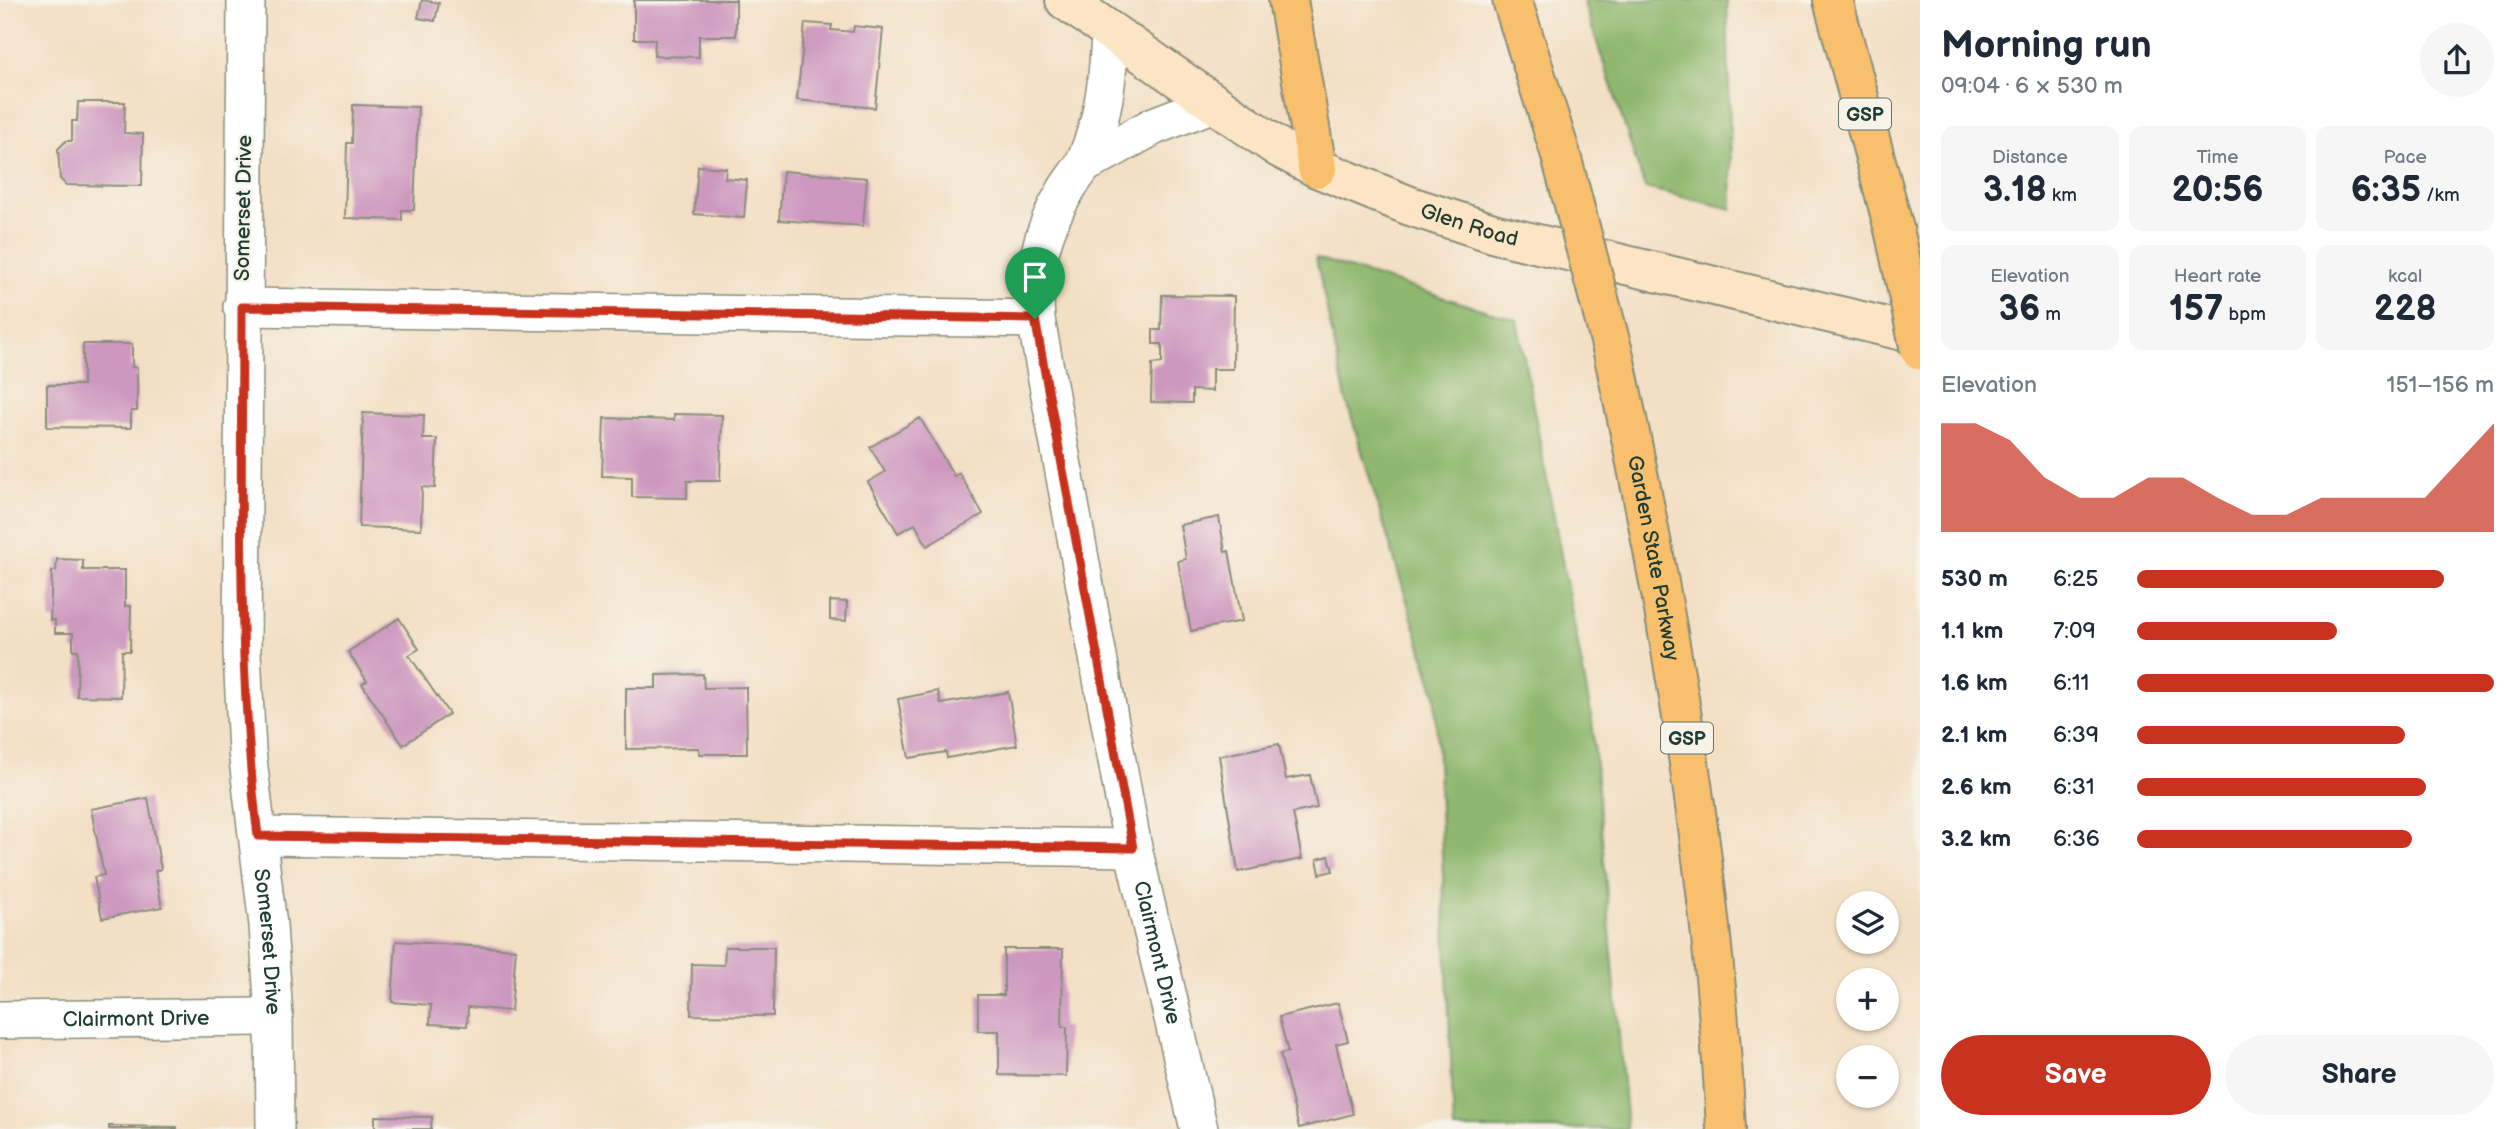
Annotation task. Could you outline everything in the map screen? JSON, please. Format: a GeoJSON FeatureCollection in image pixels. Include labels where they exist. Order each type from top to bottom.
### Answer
{"type":"FeatureCollection","features":[{"type":"Feature","properties":{"kind":"highway"},"geometry":{"type":"LineString","coordinates":[[1287,0],[1317,168]]}},
{"type":"Feature","properties":{"kind":"highway","name":"Garden State Parkway"},"geometry":{"type":"LineString","coordinates":[[1512,0],[1560,152],[1612,352],[1653,542],[1686,728],[1710,917],[1726,1129]]}},
{"type":"Feature","properties":{"kind":"highway","name":"GSP"},"geometry":{"type":"LineString","coordinates":[[1833,0],[1894,229],[1920,350]]}},
{"type":"Feature","properties":{"kind":"main road","name":"Glen Road"},"geometry":{"type":"LineString","coordinates":[[1065,0],[1211,104],[1279,148],[1317,168],[1410,206],[1486,231],[1920,335]]}},
{"type":"Feature","properties":{"kind":"street","name":"Somerset Drive"},"geometry":{"type":"LineString","coordinates":[[246,0],[242,307],[242,653],[247,751],[258,836],[274,1017],[275,1129]]}},
{"type":"Feature","properties":{"kind":"street","name":"Clairmont Drive"},"geometry":{"type":"LineString","coordinates":[[1110,32],[1105,96],[1083,165],[1067,188],[1045,231],[1035,272],[1035,319],[1133,848],[1199,1129]]}},
{"type":"Feature","properties":{"kind":"street","name":"Clairmont Drive"},"geometry":{"type":"LineString","coordinates":[[1083,165],[1154,126],[1211,104]]}},
{"type":"Feature","properties":{"kind":"street"},"geometry":{"type":"LineString","coordinates":[[242,307],[1035,319]]}},
{"type":"Feature","properties":{"kind":"street"},"geometry":{"type":"LineString","coordinates":[[258,836],[1133,848]]}},
{"type":"Feature","properties":{"kind":"street","name":"Clairmont Drive"},"geometry":{"type":"LineString","coordinates":[[0,1020],[274,1017]]}},
{"type":"Feature","properties":{"kind":"green space"},"geometry":{"type":"Polygon","coordinates":[[[1583,0],[1727,0],[1732,209],[1645,188],[1583,0]]]}},
{"type":"Feature","properties":{"kind":"green space"},"geometry":{"type":"Polygon","coordinates":[[[1316,258],[1517,320],[1592,720],[1627,1129],[1454,1129],[1435,694],[1346,399],[1316,258]]]}},
{"type":"Feature","properties":{"kind":"building"},"geometry":{"type":"Polygon","coordinates":[[[422,0],[439,3],[435,21],[418,18],[422,0]]]}},
{"type":"Feature","properties":{"kind":"building"},"geometry":{"type":"Polygon","coordinates":[[[634,0],[736,0],[736,36],[699,36],[699,57],[654,56],[655,39],[634,39],[634,0]]]}},
{"type":"Feature","properties":{"kind":"building"},"geometry":{"type":"Polygon","coordinates":[[[805,23],[832,25],[831,30],[853,32],[854,26],[883,29],[875,108],[797,100],[805,23]]]}},
{"type":"Feature","properties":{"kind":"building"},"geometry":{"type":"Polygon","coordinates":[[[78,102],[125,102],[124,133],[143,134],[142,186],[66,185],[60,179],[58,149],[66,141],[72,141],[72,121],[77,121],[78,102]]]}},
{"type":"Feature","properties":{"kind":"building"},"geometry":{"type":"Polygon","coordinates":[[[353,105],[418,107],[414,210],[402,210],[402,220],[345,218],[347,143],[352,143],[353,105]]]}},
{"type":"Feature","properties":{"kind":"building"},"geometry":{"type":"Polygon","coordinates":[[[698,166],[726,168],[725,178],[747,180],[744,218],[694,214],[698,166]]]}},
{"type":"Feature","properties":{"kind":"building"},"geometry":{"type":"Polygon","coordinates":[[[783,171],[867,178],[863,226],[779,220],[783,171]]]}},
{"type":"Feature","properties":{"kind":"building"},"geometry":{"type":"Polygon","coordinates":[[[1162,295],[1234,296],[1233,369],[1212,369],[1212,391],[1192,390],[1192,403],[1151,402],[1152,364],[1162,363],[1162,344],[1153,344],[1153,330],[1161,330],[1162,295]]]}},
{"type":"Feature","properties":{"kind":"building"},"geometry":{"type":"Polygon","coordinates":[[[83,344],[132,344],[132,367],[137,368],[137,411],[131,411],[131,428],[47,427],[47,385],[83,385],[83,344]]]}},
{"type":"Feature","properties":{"kind":"building"},"geometry":{"type":"Polygon","coordinates":[[[363,413],[424,415],[423,439],[437,439],[435,488],[422,487],[421,529],[359,527],[363,413]]]}},
{"type":"Feature","properties":{"kind":"building"},"geometry":{"type":"Polygon","coordinates":[[[674,414],[722,415],[720,481],[687,481],[687,498],[632,497],[632,477],[602,476],[604,418],[674,420],[674,414]]]}},
{"type":"Feature","properties":{"kind":"building"},"geometry":{"type":"Polygon","coordinates":[[[920,418],[954,476],[959,473],[983,514],[927,546],[915,524],[898,533],[868,482],[885,472],[870,447],[920,418]]]}},
{"type":"Feature","properties":{"kind":"building"},"geometry":{"type":"Polygon","coordinates":[[[1219,517],[1225,552],[1229,551],[1242,621],[1191,631],[1178,561],[1186,559],[1180,525],[1219,517]]]}},
{"type":"Feature","properties":{"kind":"building"},"geometry":{"type":"Polygon","coordinates":[[[57,559],[83,560],[83,570],[125,570],[125,606],[131,606],[130,651],[122,651],[121,697],[77,696],[78,650],[73,650],[73,633],[55,633],[55,620],[50,620],[52,571],[56,571],[57,559]]]}},
{"type":"Feature","properties":{"kind":"building"},"geometry":{"type":"Polygon","coordinates":[[[830,601],[847,602],[846,621],[830,620],[830,601]]]}},
{"type":"Feature","properties":{"kind":"building"},"geometry":{"type":"Polygon","coordinates":[[[399,618],[419,649],[409,655],[449,714],[403,745],[362,684],[367,681],[348,652],[399,618]]]}},
{"type":"Feature","properties":{"kind":"building"},"geometry":{"type":"Polygon","coordinates":[[[703,674],[704,688],[746,687],[747,754],[699,754],[699,748],[626,749],[626,688],[656,688],[656,675],[703,674]]]}},
{"type":"Feature","properties":{"kind":"building"},"geometry":{"type":"Polygon","coordinates":[[[938,691],[941,704],[1008,692],[1017,745],[947,758],[946,752],[909,758],[898,699],[938,691]]]}},
{"type":"Feature","properties":{"kind":"building"},"geometry":{"type":"Polygon","coordinates":[[[1279,744],[1286,779],[1310,775],[1317,808],[1293,813],[1302,859],[1238,872],[1219,756],[1279,744]]]}},
{"type":"Feature","properties":{"kind":"building"},"geometry":{"type":"Polygon","coordinates":[[[148,798],[161,869],[155,871],[162,907],[102,918],[94,877],[104,875],[91,809],[148,798]]]}},
{"type":"Feature","properties":{"kind":"building"},"geometry":{"type":"Polygon","coordinates":[[[1329,856],[1333,871],[1320,874],[1317,859],[1329,856]]]}},
{"type":"Feature","properties":{"kind":"building"},"geometry":{"type":"Polygon","coordinates":[[[396,941],[516,949],[511,1011],[468,1007],[467,1026],[430,1024],[431,1005],[392,1002],[396,941]]]}},
{"type":"Feature","properties":{"kind":"building"},"geometry":{"type":"Polygon","coordinates":[[[725,947],[774,947],[773,1016],[691,1015],[692,964],[724,965],[725,947]]]}},
{"type":"Feature","properties":{"kind":"building"},"geometry":{"type":"Polygon","coordinates":[[[1004,949],[1063,949],[1062,1027],[1067,1027],[1066,1076],[999,1075],[999,1031],[978,1031],[978,995],[1004,995],[1004,949]]]}},
{"type":"Feature","properties":{"kind":"building"},"geometry":{"type":"Polygon","coordinates":[[[1338,1003],[1348,1041],[1336,1044],[1353,1114],[1299,1128],[1280,1054],[1288,1052],[1279,1017],[1338,1003]]]}},
{"type":"Feature","properties":{"kind":"building"},"geometry":{"type":"Polygon","coordinates":[[[375,1116],[432,1117],[431,1129],[375,1129],[375,1116]]]}},
{"type":"Feature","properties":{"kind":"building"},"geometry":{"type":"Polygon","coordinates":[[[109,1126],[177,1127],[177,1129],[109,1129],[109,1126]]]}},
{"type":"Feature","properties":{"kind":"route"},"geometry":{"type":"LineString","coordinates":[[242,307],[1035,319],[1133,848],[258,836],[247,751],[242,653],[242,307]]}}]}
